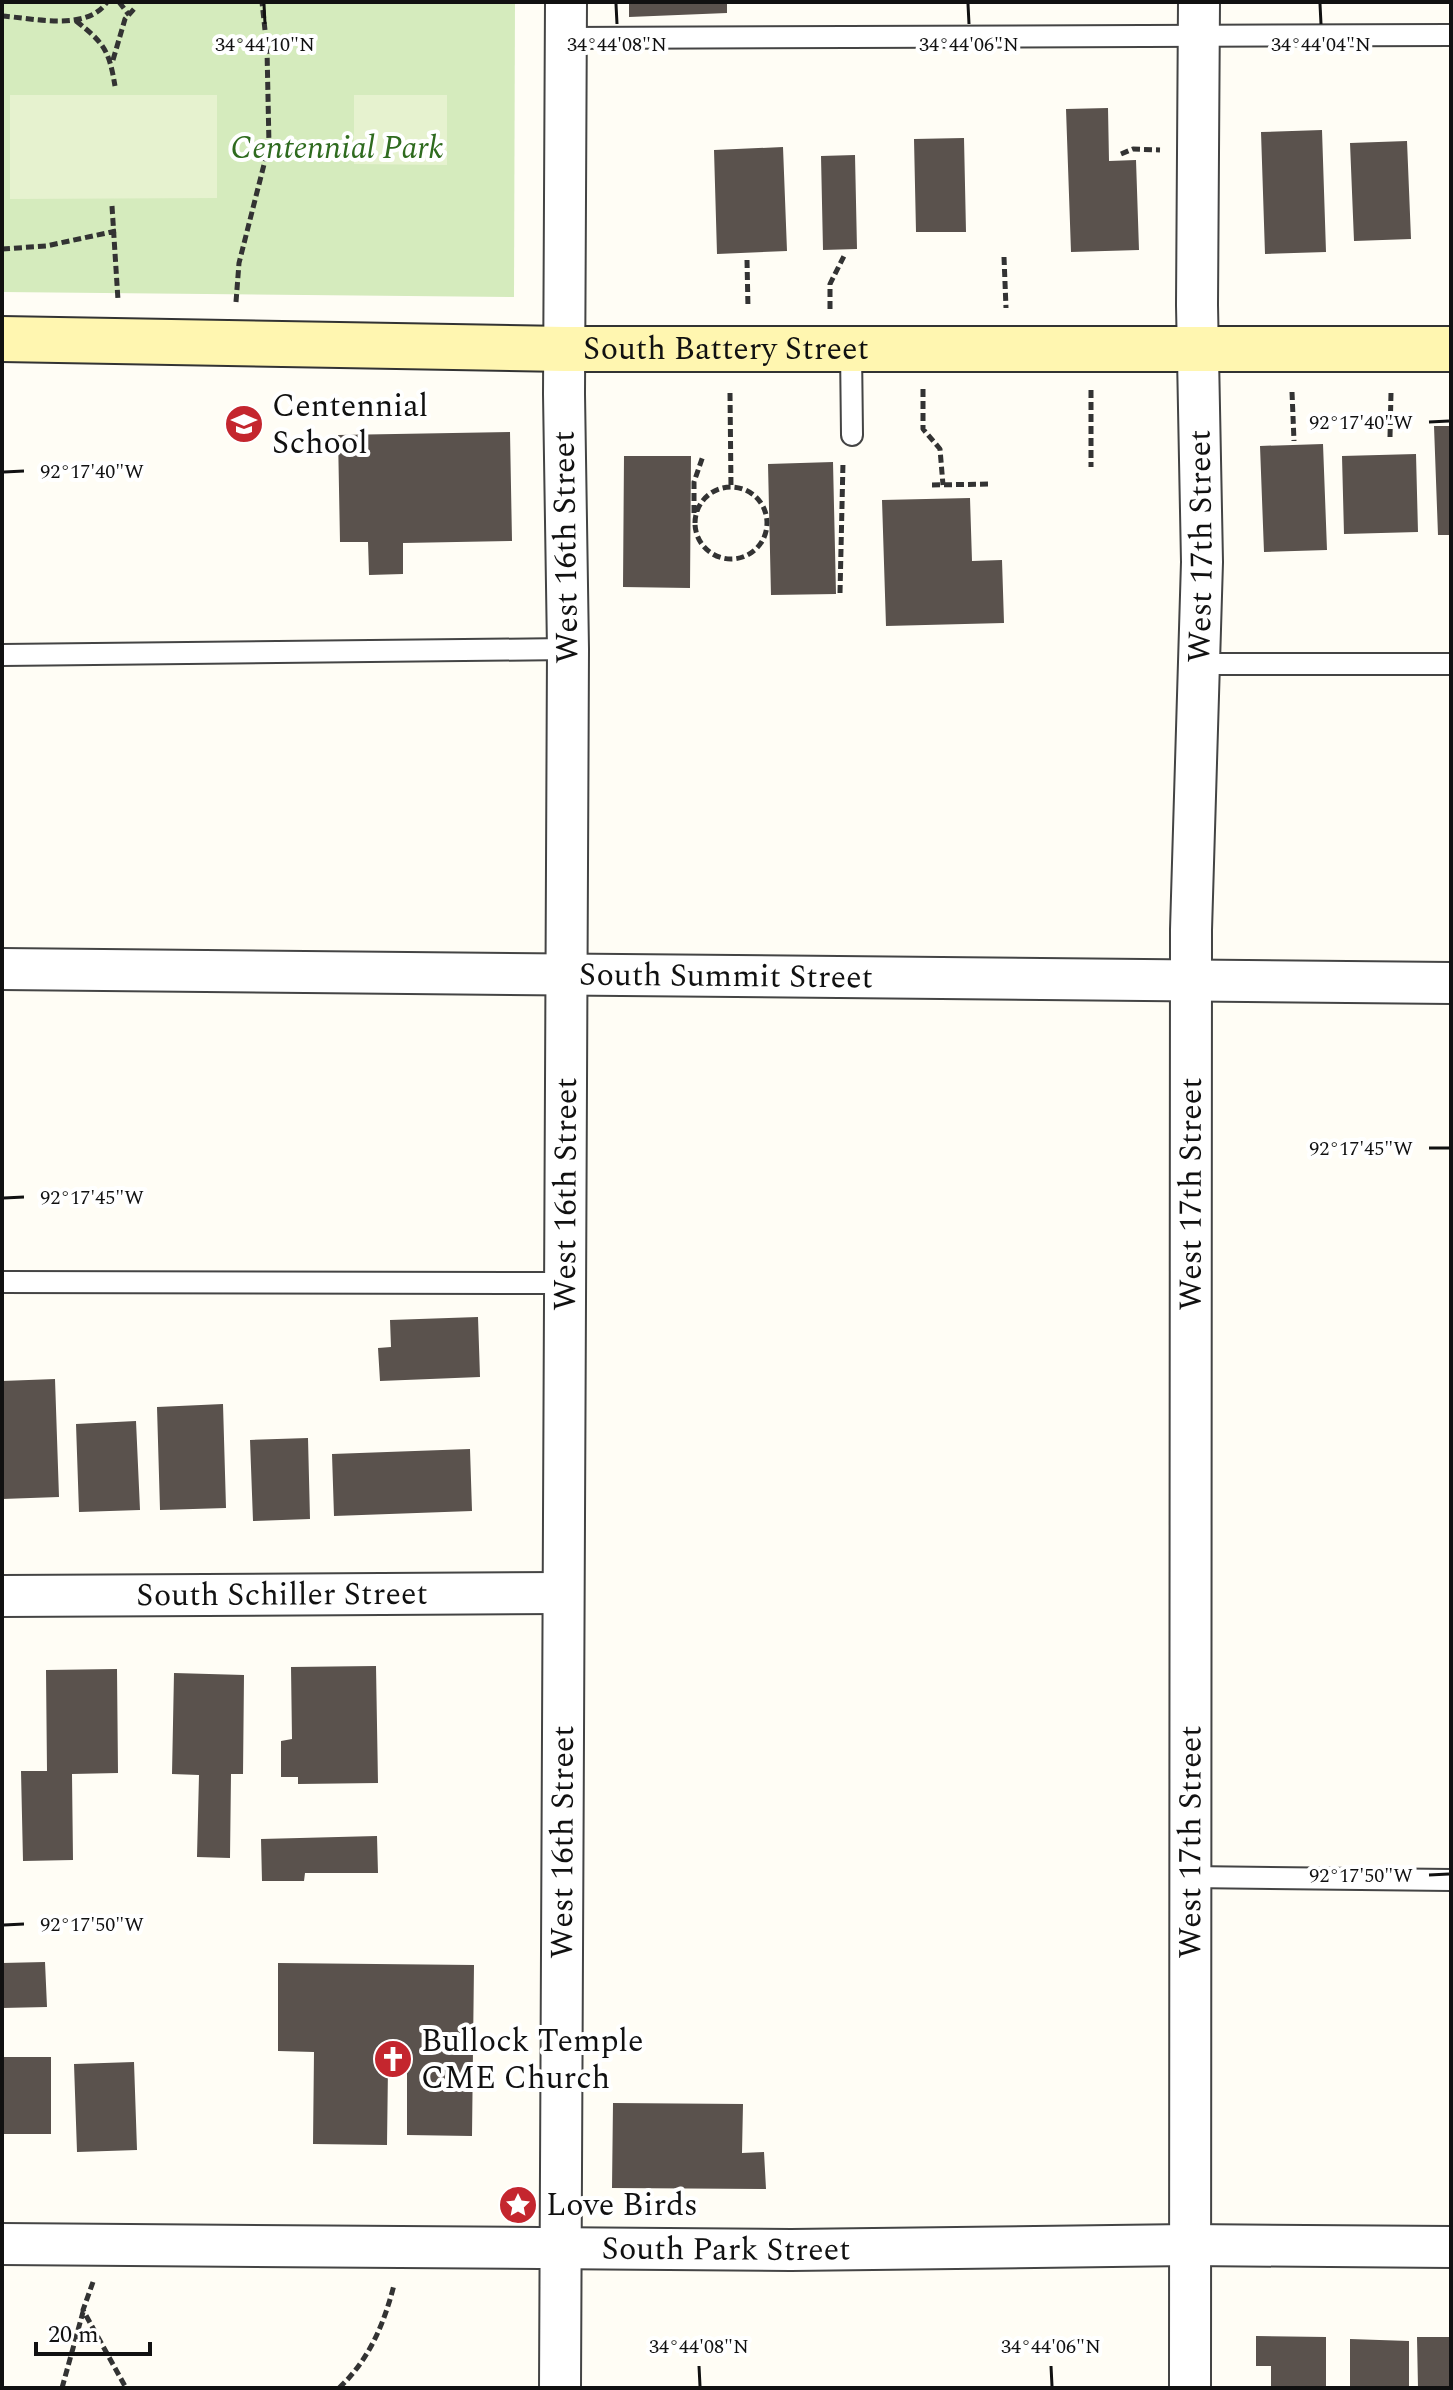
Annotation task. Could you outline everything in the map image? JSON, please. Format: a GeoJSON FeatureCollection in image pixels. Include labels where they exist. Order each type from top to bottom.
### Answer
{"type":"FeatureCollection","features":[{"type":"Feature","properties":{"kind":"street","name":"West 17th Street"},"geometry":{"type":"LineString","coordinates":[[1190,2388],[1191,982],[1201,664],[1199,19]]}},
{"type":"Feature","properties":{"kind":"street","name":"West 16th Street"},"geometry":{"type":"LineString","coordinates":[[560,2388],[561,1593],[568,649],[566,20]]}},
{"type":"Feature","properties":{"kind":"street","name":"South Battery Street"},"geometry":{"type":"LineString","coordinates":[[2,339],[565,349],[1451,349]]}},
{"type":"Feature","properties":{"kind":"street","name":"South Summit Street"},"geometry":{"type":"LineString","coordinates":[[2,969],[1451,983]]}},
{"type":"Feature","properties":{"kind":"street","name":"South Schiller Street"},"geometry":{"type":"LineString","coordinates":[[2,1596],[561,1593]]}},
{"type":"Feature","properties":{"kind":"street","name":"South Park Street"},"geometry":{"type":"LineString","coordinates":[[2,2244],[791,2250],[1188,2245],[1451,2247]]}},
{"type":"Feature","properties":{"kind":"lane"},"geometry":{"type":"LineString","coordinates":[[566,20],[1199,19],[1451,35]]}},
{"type":"Feature","properties":{"kind":"lane"},"geometry":{"type":"LineString","coordinates":[[841,350],[852,435]]}},
{"type":"Feature","properties":{"kind":"lane"},"geometry":{"type":"LineString","coordinates":[[2,655],[568,649]]}},
{"type":"Feature","properties":{"kind":"lane"},"geometry":{"type":"LineString","coordinates":[[1201,664],[1451,664]]}},
{"type":"Feature","properties":{"kind":"lane"},"geometry":{"type":"LineString","coordinates":[[2,1282],[564,1283]]}},
{"type":"Feature","properties":{"kind":"lane"},"geometry":{"type":"LineString","coordinates":[[1189,1877],[1451,1880]]}},
{"type":"Feature","properties":{"kind":"path"},"geometry":{"type":"LineString","coordinates":[[2,16],[76,21],[102,9],[107,2]]}},
{"type":"Feature","properties":{"kind":"path"},"geometry":{"type":"LineString","coordinates":[[119,2],[129,15]]}},
{"type":"Feature","properties":{"kind":"path"},"geometry":{"type":"LineString","coordinates":[[236,302],[239,263],[269,145],[262,2]]}},
{"type":"Feature","properties":{"kind":"path"},"geometry":{"type":"LineString","coordinates":[[111,64],[134,9]]}},
{"type":"Feature","properties":{"kind":"path"},"geometry":{"type":"LineString","coordinates":[[76,21],[98,39],[110,55],[115,86]]}},
{"type":"Feature","properties":{"kind":"path"},"geometry":{"type":"LineString","coordinates":[[112,206],[116,231],[118,302]]}},
{"type":"Feature","properties":{"kind":"path"},"geometry":{"type":"LineString","coordinates":[[2,249],[46,246],[116,231]]}},
{"type":"Feature","properties":{"kind":"path"},"geometry":{"type":"LineString","coordinates":[[841,350],[830,284],[845,254]]}},
{"type":"Feature","properties":{"kind":"path"},"geometry":{"type":"LineString","coordinates":[[1004,257],[1007,349]]}},
{"type":"Feature","properties":{"kind":"path"},"geometry":{"type":"LineString","coordinates":[[923,348],[923,429],[940,449],[943,485]]}},
{"type":"Feature","properties":{"kind":"path"},"geometry":{"type":"LineString","coordinates":[[1091,349],[1091,467]]}},
{"type":"Feature","properties":{"kind":"path"},"geometry":{"type":"LineString","coordinates":[[1292,392],[1294,441]]}},
{"type":"Feature","properties":{"kind":"path"},"geometry":{"type":"LineString","coordinates":[[730,393],[731,487]]}},
{"type":"Feature","properties":{"kind":"path"},"geometry":{"type":"LineString","coordinates":[[1390,437],[1391,393]]}},
{"type":"Feature","properties":{"kind":"path"},"geometry":{"type":"LineString","coordinates":[[840,593],[840,481],[852,435]]}},
{"type":"Feature","properties":{"kind":"path"},"geometry":{"type":"LineString","coordinates":[[695,523],[702,501],[712,493],[731,487],[746,490],[763,506],[767,530],[756,550],[734,559],[722,558],[702,545],[695,523],[694,482],[703,456]]}},
{"type":"Feature","properties":{"kind":"path"},"geometry":{"type":"LineString","coordinates":[[932,485],[990,484]]}},
{"type":"Feature","properties":{"kind":"path"},"geometry":{"type":"LineString","coordinates":[[62,2388],[94,2280],[93,2244]]}},
{"type":"Feature","properties":{"kind":"path"},"geometry":{"type":"LineString","coordinates":[[339,2388],[354,2375],[376,2341],[394,2287],[399,2249]]}},
{"type":"Feature","properties":{"kind":"path"},"geometry":{"type":"LineString","coordinates":[[83,2310],[126,2388]]}},
{"type":"Feature","properties":{"kind":"green space","name":"Centennial Park"},"geometry":{"type":"Polygon","coordinates":[[[2,2],[515,2],[514,297],[2,292],[2,2]]]}},
{"type":"Feature","properties":{"kind":"green space"},"geometry":{"type":"Polygon","coordinates":[[[10,95],[217,95],[217,198],[10,199],[10,95]]]}},
{"type":"Feature","properties":{"kind":"green space"},"geometry":{"type":"Polygon","coordinates":[[[354,95],[447,95],[447,165],[354,164],[354,95]]]}},
{"type":"Feature","properties":{"kind":"building"},"geometry":{"type":"Polygon","coordinates":[[[629,2],[727,2],[727,13],[629,17],[629,2]]]}},
{"type":"Feature","properties":{"kind":"building"},"geometry":{"type":"Polygon","coordinates":[[[1108,108],[1109,161],[1136,160],[1139,250],[1071,252],[1066,109],[1108,108]]]}},
{"type":"Feature","properties":{"kind":"building"},"geometry":{"type":"Polygon","coordinates":[[[1322,130],[1326,252],[1265,254],[1261,132],[1322,130]]]}},
{"type":"Feature","properties":{"kind":"building"},"geometry":{"type":"Polygon","coordinates":[[[964,138],[966,232],[916,232],[914,139],[964,138]]]}},
{"type":"Feature","properties":{"kind":"building"},"geometry":{"type":"Polygon","coordinates":[[[1407,141],[1411,239],[1354,241],[1350,143],[1407,141]]]}},
{"type":"Feature","properties":{"kind":"building"},"geometry":{"type":"Polygon","coordinates":[[[783,147],[787,251],[717,254],[714,150],[783,147]]]}},
{"type":"Feature","properties":{"kind":"building"},"geometry":{"type":"Polygon","coordinates":[[[855,155],[857,249],[823,250],[821,156],[855,155]]]}},
{"type":"Feature","properties":{"kind":"building"},"geometry":{"type":"Polygon","coordinates":[[[1434,426],[1451,426],[1451,535],[1438,535],[1434,426]]]}},
{"type":"Feature","properties":{"kind":"building"},"geometry":{"type":"Polygon","coordinates":[[[510,432],[512,541],[403,543],[403,574],[369,575],[368,542],[340,542],[338,435],[510,432]]]}},
{"type":"Feature","properties":{"kind":"building"},"geometry":{"type":"Polygon","coordinates":[[[1323,444],[1327,550],[1264,552],[1260,446],[1323,444]]]}},
{"type":"Feature","properties":{"kind":"building"},"geometry":{"type":"Polygon","coordinates":[[[1416,454],[1418,532],[1344,534],[1342,456],[1416,454]]]}},
{"type":"Feature","properties":{"kind":"building"},"geometry":{"type":"Polygon","coordinates":[[[624,456],[691,456],[690,588],[623,587],[624,456]]]}},
{"type":"Feature","properties":{"kind":"building"},"geometry":{"type":"Polygon","coordinates":[[[833,462],[836,594],[771,595],[768,464],[833,462]]]}},
{"type":"Feature","properties":{"kind":"building"},"geometry":{"type":"Polygon","coordinates":[[[970,498],[972,561],[1002,560],[1004,623],[886,626],[882,500],[970,498]]]}},
{"type":"Feature","properties":{"kind":"building"},"geometry":{"type":"Polygon","coordinates":[[[478,1317],[480,1377],[380,1381],[378,1348],[391,1347],[390,1320],[478,1317]]]}},
{"type":"Feature","properties":{"kind":"building"},"geometry":{"type":"Polygon","coordinates":[[[55,1379],[59,1497],[2,1499],[2,1381],[55,1379]]]}},
{"type":"Feature","properties":{"kind":"building"},"geometry":{"type":"Polygon","coordinates":[[[223,1404],[226,1508],[160,1510],[157,1407],[223,1404]]]}},
{"type":"Feature","properties":{"kind":"building"},"geometry":{"type":"Polygon","coordinates":[[[136,1421],[140,1510],[79,1512],[76,1424],[136,1421]]]}},
{"type":"Feature","properties":{"kind":"building"},"geometry":{"type":"Polygon","coordinates":[[[308,1438],[310,1519],[253,1521],[250,1440],[308,1438]]]}},
{"type":"Feature","properties":{"kind":"building"},"geometry":{"type":"Polygon","coordinates":[[[470,1449],[472,1511],[334,1516],[332,1454],[470,1449]]]}},
{"type":"Feature","properties":{"kind":"building"},"geometry":{"type":"Polygon","coordinates":[[[376,1666],[378,1783],[298,1784],[298,1777],[281,1777],[281,1741],[292,1739],[291,1667],[376,1666]]]}},
{"type":"Feature","properties":{"kind":"building"},"geometry":{"type":"Polygon","coordinates":[[[117,1669],[118,1773],[72,1774],[73,1860],[23,1861],[21,1771],[47,1771],[46,1670],[117,1669]]]}},
{"type":"Feature","properties":{"kind":"building"},"geometry":{"type":"Polygon","coordinates":[[[174,1673],[244,1675],[243,1774],[231,1774],[230,1858],[197,1857],[199,1775],[172,1774],[174,1673]]]}},
{"type":"Feature","properties":{"kind":"building"},"geometry":{"type":"Polygon","coordinates":[[[377,1836],[378,1873],[305,1873],[304,1881],[262,1881],[261,1839],[377,1836]]]}},
{"type":"Feature","properties":{"kind":"building"},"geometry":{"type":"Polygon","coordinates":[[[45,1962],[47,2007],[2,2008],[2,1963],[45,1962]]]}},
{"type":"Feature","properties":{"kind":"building","name":"Bullock Temple CME Church"},"geometry":{"type":"Polygon","coordinates":[[[278,1963],[474,1965],[472,2136],[407,2135],[407,2066],[388,2066],[387,2145],[313,2144],[314,2052],[278,2051],[278,1963]]]}},
{"type":"Feature","properties":{"kind":"building"},"geometry":{"type":"Polygon","coordinates":[[[2,2057],[51,2057],[51,2134],[2,2134],[2,2057]]]}},
{"type":"Feature","properties":{"kind":"building"},"geometry":{"type":"Polygon","coordinates":[[[134,2062],[137,2150],[77,2152],[74,2064],[134,2062]]]}},
{"type":"Feature","properties":{"kind":"building"},"geometry":{"type":"Polygon","coordinates":[[[613,2103],[743,2104],[742,2153],[764,2152],[766,2189],[612,2188],[613,2103]]]}},
{"type":"Feature","properties":{"kind":"building"},"geometry":{"type":"Polygon","coordinates":[[[1256,2336],[1326,2337],[1326,2388],[1271,2388],[1271,2366],[1256,2366],[1256,2336]]]}},
{"type":"Feature","properties":{"kind":"building"},"geometry":{"type":"Polygon","coordinates":[[[1417,2337],[1451,2337],[1451,2388],[1418,2388],[1417,2337]]]}},
{"type":"Feature","properties":{"kind":"building"},"geometry":{"type":"Polygon","coordinates":[[[1350,2339],[1409,2341],[1409,2388],[1350,2388],[1350,2339]]]}},
{"type":"Feature","properties":{"kind":"place","name":"Centennial School"},"geometry":{"type":"Point","coordinates":[244,424]}},
{"type":"Feature","properties":{"kind":"place","name":"Bullock Temple CME Church"},"geometry":{"type":"Point","coordinates":[393,2059]}},
{"type":"Feature","properties":{"kind":"place","name":"Love Birds"},"geometry":{"type":"Point","coordinates":[518,2205]}}]}
